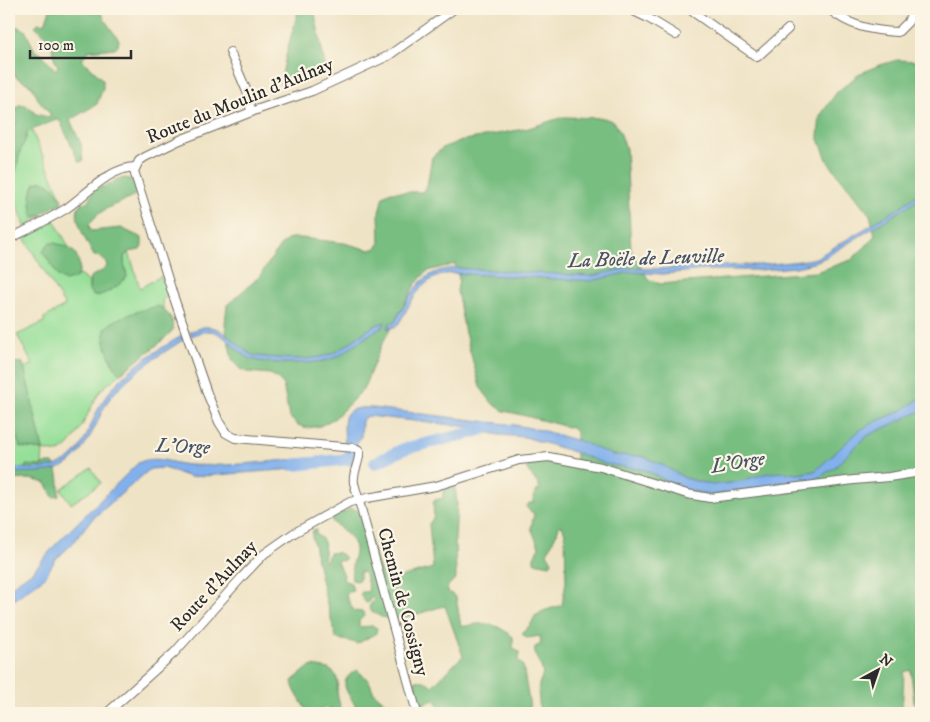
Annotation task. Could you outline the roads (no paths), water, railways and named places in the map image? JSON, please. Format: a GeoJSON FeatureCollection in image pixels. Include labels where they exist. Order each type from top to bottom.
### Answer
{"type":"FeatureCollection","features":[{"type":"Feature","properties":{"kind":"street","name":"Route du Moulin d'Aulnay"},"geometry":{"type":"LineString","coordinates":[[356,464],[357,451],[344,447],[235,438],[226,433],[209,399],[185,330],[135,177],[135,167],[139,161],[162,148],[251,112],[312,91],[388,56],[454,9]]}},
{"type":"Feature","properties":{"kind":"street"},"geometry":{"type":"LineString","coordinates":[[629,9],[676,35]]}},
{"type":"Feature","properties":{"kind":"street"},"geometry":{"type":"LineString","coordinates":[[691,9],[757,57],[788,29]]}},
{"type":"Feature","properties":{"kind":"street"},"geometry":{"type":"LineString","coordinates":[[829,9],[857,26],[882,32],[898,32],[908,22],[913,9]]}},
{"type":"Feature","properties":{"kind":"street"},"geometry":{"type":"LineString","coordinates":[[230,52],[248,94],[251,112]]}},
{"type":"Feature","properties":{"kind":"street"},"geometry":{"type":"LineString","coordinates":[[9,239],[66,208],[102,180],[126,167],[135,167]]}},
{"type":"Feature","properties":{"kind":"street","name":"Route d'Aulnay"},"geometry":{"type":"LineString","coordinates":[[106,713],[174,653],[264,554],[294,533],[350,502],[427,488],[519,460],[549,457],[601,467],[687,494],[710,498],[921,472]]}},
{"type":"Feature","properties":{"kind":"street","name":"Chemin de Cossigny"},"geometry":{"type":"LineString","coordinates":[[356,464],[352,476],[417,713]]}},
{"type":"Feature","properties":{"kind":"water"},"geometry":{"type":"Polygon","coordinates":[[[921,192],[921,198],[826,257],[813,263],[796,267],[760,270],[705,270],[663,274],[630,272],[591,281],[450,273],[430,280],[423,286],[412,300],[397,326],[387,329],[390,323],[394,323],[411,294],[418,286],[425,279],[443,270],[456,268],[592,276],[628,268],[658,269],[761,265],[801,261],[816,258],[899,208],[921,192]]]}},
{"type":"Feature","properties":{"kind":"water"},"geometry":{"type":"Polygon","coordinates":[[[385,322],[383,327],[339,356],[307,363],[278,363],[254,360],[242,354],[226,339],[215,332],[209,331],[191,336],[190,332],[203,327],[215,328],[255,356],[307,359],[335,352],[378,324],[385,322]]]}},
{"type":"Feature","properties":{"kind":"water"},"geometry":{"type":"Polygon","coordinates":[[[185,334],[186,338],[146,364],[119,388],[106,404],[86,443],[70,463],[61,468],[40,472],[9,473],[9,468],[50,467],[56,466],[70,458],[83,443],[105,398],[121,379],[141,362],[185,334]]]}},
{"type":"Feature","properties":{"kind":"water"},"geometry":{"type":"Polygon","coordinates":[[[921,398],[921,411],[869,435],[834,468],[811,482],[795,484],[781,482],[765,487],[712,495],[683,489],[645,470],[605,464],[525,437],[499,435],[470,427],[368,416],[362,420],[361,437],[355,447],[345,446],[344,421],[346,416],[354,409],[373,408],[515,425],[541,430],[582,442],[612,455],[642,456],[685,478],[712,485],[737,482],[768,473],[798,474],[815,471],[860,430],[899,412],[921,398]]]}},
{"type":"Feature","properties":{"kind":"water"},"geometry":{"type":"Polygon","coordinates":[[[310,458],[308,468],[190,477],[164,468],[150,469],[90,521],[73,543],[55,560],[45,577],[9,603],[9,588],[33,571],[57,543],[138,463],[145,460],[158,459],[190,465],[219,465],[310,458]]]}},
{"type":"Feature","properties":{"kind":"waterway","name":"L'Orge"},"geometry":{"type":"LineString","coordinates":[[375,463],[404,449],[489,427]]}},
{"type":"Feature","properties":{"kind":"waterway","name":"L'Orge"},"geometry":{"type":"LineString","coordinates":[[294,465],[350,459],[352,436]]}},
{"type":"Feature","properties":{"kind":"water label","name":"La Boële de Leuville"},"geometry":{"type":"Point","coordinates":[646,259]}}]}
